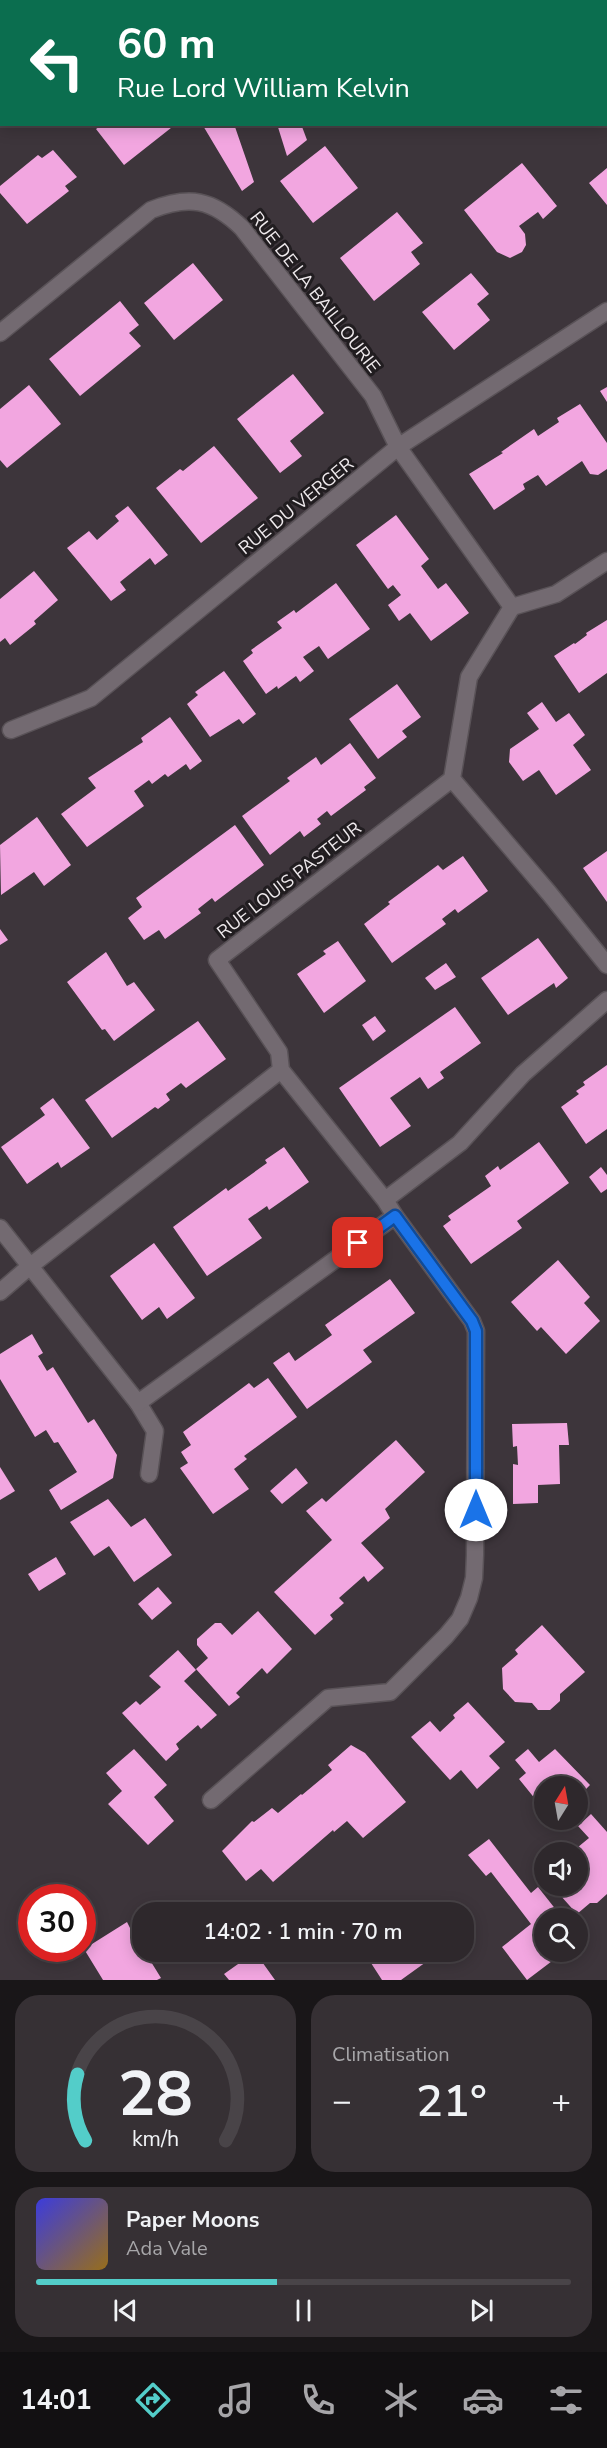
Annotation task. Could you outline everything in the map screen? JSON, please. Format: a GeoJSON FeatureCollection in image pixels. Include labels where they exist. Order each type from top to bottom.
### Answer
{"type":"FeatureCollection","features":[{"type":"Feature","properties":{"kind":"street","name":"RUE DE LA BAILLOURIE"},"geometry":{"type":"LineString","coordinates":[[0,333],[151,210],[180,201],[207,204],[221,210],[249,238],[372,396],[398,447]]}},
{"type":"Feature","properties":{"kind":"street","name":"RUE DU VERGER"},"geometry":{"type":"LineString","coordinates":[[11,730],[91,698],[398,447],[607,311]]}},
{"type":"Feature","properties":{"kind":"street"},"geometry":{"type":"LineString","coordinates":[[398,447],[512,607]]}},
{"type":"Feature","properties":{"kind":"street"},"geometry":{"type":"LineString","coordinates":[[607,561],[556,594],[512,607],[469,677],[452,779],[607,965]]}},
{"type":"Feature","properties":{"kind":"street","name":"RUE LOUIS PASTEUR"},"geometry":{"type":"LineString","coordinates":[[281,1070],[279,1052],[218,960],[452,779]]}},
{"type":"Feature","properties":{"kind":"street"},"geometry":{"type":"LineString","coordinates":[[385,1200],[460,1143],[523,1074],[607,1000]]}},
{"type":"Feature","properties":{"kind":"street"},"geometry":{"type":"LineString","coordinates":[[0,1292],[281,1070],[385,1200],[465,1312],[476,1331],[474,1578],[460,1619],[390,1692],[328,1698],[212,1800]]}},
{"type":"Feature","properties":{"kind":"street"},"geometry":{"type":"LineString","coordinates":[[138,1403],[395,1216]]}},
{"type":"Feature","properties":{"kind":"street"},"geometry":{"type":"LineString","coordinates":[[0,1228],[138,1403],[155,1431],[149,1474]]}},
{"type":"Feature","properties":{"kind":"building"},"geometry":{"type":"Polygon","coordinates":[[[100,126],[173,126],[124,165],[96,129],[100,126]]]}},
{"type":"Feature","properties":{"kind":"building"},"geometry":{"type":"Polygon","coordinates":[[[203,126],[235,126],[254,182],[242,191],[203,126]]]}},
{"type":"Feature","properties":{"kind":"building"},"geometry":{"type":"Polygon","coordinates":[[[278,126],[302,126],[307,140],[287,156],[278,126]]]}},
{"type":"Feature","properties":{"kind":"building"},"geometry":{"type":"Polygon","coordinates":[[[325,146],[358,188],[313,223],[280,181],[325,146]]]}},
{"type":"Feature","properties":{"kind":"building"},"geometry":{"type":"Polygon","coordinates":[[[53,150],[77,177],[65,186],[69,191],[27,224],[0,193],[0,186],[38,155],[42,158],[53,150]]]}},
{"type":"Feature","properties":{"kind":"building"},"geometry":{"type":"Polygon","coordinates":[[[522,163],[557,206],[543,219],[538,212],[519,226],[525,234],[526,245],[522,252],[510,258],[497,252],[464,210],[522,163]]]}},
{"type":"Feature","properties":{"kind":"building"},"geometry":{"type":"Polygon","coordinates":[[[607,168],[607,205],[589,183],[607,168]]]}},
{"type":"Feature","properties":{"kind":"building"},"geometry":{"type":"Polygon","coordinates":[[[397,212],[423,243],[411,252],[420,264],[374,301],[340,258],[397,212]]]}},
{"type":"Feature","properties":{"kind":"building"},"geometry":{"type":"Polygon","coordinates":[[[193,263],[223,300],[174,340],[144,303],[193,263]]]}},
{"type":"Feature","properties":{"kind":"building"},"geometry":{"type":"Polygon","coordinates":[[[471,273],[489,294],[477,304],[490,320],[454,350],[422,312],[471,273]]]}},
{"type":"Feature","properties":{"kind":"building"},"geometry":{"type":"Polygon","coordinates":[[[120,301],[139,325],[129,333],[141,346],[80,396],[49,359],[120,301]]]}},
{"type":"Feature","properties":{"kind":"building"},"geometry":{"type":"Polygon","coordinates":[[[293,374],[324,413],[290,441],[302,456],[280,473],[237,419],[293,374]]]}},
{"type":"Feature","properties":{"kind":"building"},"geometry":{"type":"Polygon","coordinates":[[[29,385],[61,424],[7,468],[0,460],[0,409],[29,385]]]}},
{"type":"Feature","properties":{"kind":"building"},"geometry":{"type":"Polygon","coordinates":[[[607,387],[607,402],[600,391],[607,387]]]}},
{"type":"Feature","properties":{"kind":"building"},"geometry":{"type":"Polygon","coordinates":[[[580,404],[607,443],[607,469],[598,475],[590,474],[582,461],[546,486],[538,475],[523,484],[525,489],[494,510],[469,474],[503,453],[501,452],[534,429],[538,436],[559,422],[557,418],[580,404]]]}},
{"type":"Feature","properties":{"kind":"building"},"geometry":{"type":"Polygon","coordinates":[[[214,446],[258,498],[201,543],[156,488],[180,469],[183,471],[214,446]]]}},
{"type":"Feature","properties":{"kind":"building"},"geometry":{"type":"Polygon","coordinates":[[[128,506],[168,555],[155,565],[150,558],[120,582],[126,590],[111,601],[67,548],[89,531],[97,540],[119,521],[115,516],[128,506]]]}},
{"type":"Feature","properties":{"kind":"building"},"geometry":{"type":"Polygon","coordinates":[[[396,515],[429,559],[421,566],[438,589],[446,583],[469,613],[431,641],[410,613],[399,621],[388,605],[401,595],[393,585],[388,589],[356,545],[396,515]]]}},
{"type":"Feature","properties":{"kind":"building"},"geometry":{"type":"Polygon","coordinates":[[[34,571],[58,600],[34,621],[36,624],[10,645],[5,638],[0,642],[0,599],[34,571]]]}},
{"type":"Feature","properties":{"kind":"building"},"geometry":{"type":"Polygon","coordinates":[[[336,583],[370,629],[328,659],[319,646],[303,657],[314,671],[300,682],[296,676],[278,689],[277,686],[266,694],[243,661],[253,653],[251,650],[282,628],[277,622],[294,610],[296,613],[336,583]]]}},
{"type":"Feature","properties":{"kind":"building"},"geometry":{"type":"Polygon","coordinates":[[[607,620],[607,673],[579,693],[554,656],[575,644],[587,635],[586,633],[607,620]]]}},
{"type":"Feature","properties":{"kind":"building"},"geometry":{"type":"Polygon","coordinates":[[[224,671],[256,714],[243,724],[239,719],[210,737],[187,704],[198,695],[195,692],[224,671]]]}},
{"type":"Feature","properties":{"kind":"building"},"geometry":{"type":"Polygon","coordinates":[[[397,684],[421,717],[402,731],[407,737],[378,759],[349,719],[397,684]]]}},
{"type":"Feature","properties":{"kind":"building"},"geometry":{"type":"Polygon","coordinates":[[[542,702],[556,722],[569,713],[585,735],[573,745],[591,770],[556,795],[539,770],[523,781],[509,762],[510,749],[539,729],[527,713],[542,702]]]}},
{"type":"Feature","properties":{"kind":"building"},"geometry":{"type":"Polygon","coordinates":[[[170,717],[202,761],[190,770],[186,764],[168,777],[165,774],[152,784],[149,780],[134,791],[144,806],[87,847],[61,814],[96,788],[88,778],[143,742],[141,738],[170,717]]]}},
{"type":"Feature","properties":{"kind":"building"},"geometry":{"type":"Polygon","coordinates":[[[350,743],[376,778],[364,787],[366,790],[331,816],[327,811],[317,819],[321,824],[304,837],[300,831],[270,855],[242,816],[290,781],[287,778],[316,757],[321,765],[350,743]]]}},
{"type":"Feature","properties":{"kind":"building"},"geometry":{"type":"Polygon","coordinates":[[[37,817],[71,865],[44,886],[34,872],[1,895],[0,845],[37,817]]]}},
{"type":"Feature","properties":{"kind":"building"},"geometry":{"type":"Polygon","coordinates":[[[235,825],[264,865],[215,902],[212,898],[198,909],[201,913],[165,939],[159,930],[144,940],[128,918],[142,907],[136,898],[235,825]]]}},
{"type":"Feature","properties":{"kind":"building"},"geometry":{"type":"Polygon","coordinates":[[[607,851],[607,902],[583,868],[607,851]]]}},
{"type":"Feature","properties":{"kind":"building"},"geometry":{"type":"Polygon","coordinates":[[[463,856],[488,891],[458,913],[455,909],[442,919],[446,924],[392,963],[364,924],[390,904],[388,902],[438,865],[443,870],[463,856]]]}},
{"type":"Feature","properties":{"kind":"building"},"geometry":{"type":"Polygon","coordinates":[[[0,929],[8,940],[0,945],[0,929]]]}},
{"type":"Feature","properties":{"kind":"building"},"geometry":{"type":"Polygon","coordinates":[[[538,938],[568,978],[556,988],[554,983],[508,1015],[481,978],[538,938]]]}},
{"type":"Feature","properties":{"kind":"building"},"geometry":{"type":"Polygon","coordinates":[[[338,941],[366,981],[324,1013],[297,974],[326,954],[323,951],[338,941]]]}},
{"type":"Feature","properties":{"kind":"building"},"geometry":{"type":"Polygon","coordinates":[[[106,952],[127,986],[134,982],[155,1010],[114,1041],[105,1029],[102,1030],[67,982],[106,952]]]}},
{"type":"Feature","properties":{"kind":"building"},"geometry":{"type":"Polygon","coordinates":[[[446,963],[456,977],[435,990],[425,978],[446,963]]]}},
{"type":"Feature","properties":{"kind":"building"},"geometry":{"type":"Polygon","coordinates":[[[455,1007],[481,1043],[440,1072],[444,1078],[428,1089],[420,1077],[390,1098],[411,1126],[380,1147],[339,1088],[455,1007]]]}},
{"type":"Feature","properties":{"kind":"building"},"geometry":{"type":"Polygon","coordinates":[[[375,1016],[386,1031],[373,1041],[362,1025],[375,1016]]]}},
{"type":"Feature","properties":{"kind":"building"},"geometry":{"type":"Polygon","coordinates":[[[198,1021],[226,1059],[186,1088],[181,1083],[166,1094],[170,1100],[158,1109],[155,1107],[112,1138],[85,1100],[198,1021]]]}},
{"type":"Feature","properties":{"kind":"building"},"geometry":{"type":"Polygon","coordinates":[[[607,1065],[607,1129],[586,1144],[561,1107],[579,1094],[576,1091],[585,1085],[583,1082],[607,1065]]]}},
{"type":"Feature","properties":{"kind":"building"},"geometry":{"type":"Polygon","coordinates":[[[53,1098],[90,1148],[61,1168],[58,1162],[27,1184],[1,1147],[45,1115],[40,1108],[53,1098]]]}},
{"type":"Feature","properties":{"kind":"building"},"geometry":{"type":"Polygon","coordinates":[[[539,1142],[569,1183],[517,1221],[522,1228],[471,1264],[443,1226],[451,1220],[448,1216],[491,1186],[485,1176],[498,1166],[500,1170],[539,1142]]]}},
{"type":"Feature","properties":{"kind":"building"},"geometry":{"type":"Polygon","coordinates":[[[284,1147],[309,1182],[269,1210],[267,1206],[248,1219],[262,1238],[207,1276],[173,1227],[226,1188],[228,1191],[267,1163],[265,1160],[284,1147]]]}},
{"type":"Feature","properties":{"kind":"building"},"geometry":{"type":"Polygon","coordinates":[[[601,1167],[607,1175],[607,1189],[601,1193],[589,1177],[601,1167]]]}},
{"type":"Feature","properties":{"kind":"building"},"geometry":{"type":"Polygon","coordinates":[[[154,1243],[195,1298],[167,1319],[159,1307],[142,1320],[110,1276],[154,1243]]]}},
{"type":"Feature","properties":{"kind":"building"},"geometry":{"type":"Polygon","coordinates":[[[558,1260],[590,1297],[584,1303],[600,1321],[566,1354],[541,1327],[537,1331],[511,1302],[558,1260]]]}},
{"type":"Feature","properties":{"kind":"building"},"geometry":{"type":"Polygon","coordinates":[[[390,1279],[415,1313],[363,1350],[372,1362],[307,1409],[273,1363],[289,1352],[295,1361],[332,1335],[325,1325],[390,1279]]]}},
{"type":"Feature","properties":{"kind":"building"},"geometry":{"type":"Polygon","coordinates":[[[32,1334],[43,1353],[38,1356],[47,1371],[53,1367],[88,1423],[94,1419],[117,1455],[113,1478],[61,1510],[49,1490],[77,1472],[58,1442],[54,1443],[46,1430],[35,1437],[0,1379],[0,1354],[32,1334]]]}},
{"type":"Feature","properties":{"kind":"building"},"geometry":{"type":"Polygon","coordinates":[[[268,1378],[297,1417],[244,1456],[247,1459],[234,1469],[249,1489],[213,1514],[180,1468],[188,1463],[181,1452],[191,1445],[183,1432],[249,1383],[254,1388],[268,1378]]]}},
{"type":"Feature","properties":{"kind":"building"},"geometry":{"type":"Polygon","coordinates":[[[567,1423],[569,1445],[559,1445],[560,1484],[538,1485],[538,1503],[513,1504],[513,1464],[518,1465],[517,1446],[513,1447],[512,1424],[567,1423]]]}},
{"type":"Feature","properties":{"kind":"building"},"geometry":{"type":"Polygon","coordinates":[[[396,1440],[425,1472],[385,1509],[390,1518],[361,1543],[384,1568],[368,1582],[364,1576],[339,1598],[344,1603],[330,1615],[333,1619],[315,1635],[274,1592],[332,1540],[306,1511],[322,1498],[326,1502],[396,1440]]]}},
{"type":"Feature","properties":{"kind":"building"},"geometry":{"type":"Polygon","coordinates":[[[0,1467],[15,1491],[0,1500],[0,1467]]]}},
{"type":"Feature","properties":{"kind":"building"},"geometry":{"type":"Polygon","coordinates":[[[296,1468],[308,1483],[282,1504],[270,1491],[296,1468]]]}},
{"type":"Feature","properties":{"kind":"building"},"geometry":{"type":"Polygon","coordinates":[[[108,1499],[131,1527],[145,1518],[172,1555],[134,1582],[109,1546],[94,1556],[70,1522],[108,1499]]]}},
{"type":"Feature","properties":{"kind":"building"},"geometry":{"type":"Polygon","coordinates":[[[56,1557],[66,1574],[39,1591],[28,1574],[56,1557]]]}},
{"type":"Feature","properties":{"kind":"building"},"geometry":{"type":"Polygon","coordinates":[[[158,1587],[172,1603],[152,1620],[138,1604],[158,1587]]]}},
{"type":"Feature","properties":{"kind":"building"},"geometry":{"type":"Polygon","coordinates":[[[258,1611],[292,1649],[267,1674],[262,1668],[236,1693],[240,1697],[229,1706],[196,1669],[208,1658],[197,1645],[197,1639],[215,1623],[221,1623],[232,1635],[258,1611]]]}},
{"type":"Feature","properties":{"kind":"building"},"geometry":{"type":"Polygon","coordinates":[[[542,1625],[585,1672],[560,1694],[560,1701],[550,1710],[538,1710],[532,1703],[515,1702],[503,1689],[502,1668],[518,1654],[515,1650],[542,1625]]]}},
{"type":"Feature","properties":{"kind":"building"},"geometry":{"type":"Polygon","coordinates":[[[178,1650],[196,1670],[184,1681],[217,1715],[201,1729],[198,1725],[176,1744],[179,1749],[166,1761],[122,1713],[136,1701],[140,1705],[161,1687],[149,1676],[178,1650]]]}},
{"type":"Feature","properties":{"kind":"building"},"geometry":{"type":"Polygon","coordinates":[[[468,1702],[505,1742],[489,1756],[500,1768],[477,1789],[461,1770],[450,1780],[411,1737],[430,1721],[440,1732],[455,1718],[453,1715],[468,1702]]]}},
{"type":"Feature","properties":{"kind":"building"},"geometry":{"type":"Polygon","coordinates":[[[351,1745],[365,1753],[406,1802],[363,1838],[347,1821],[334,1832],[333,1830],[273,1882],[261,1869],[246,1881],[222,1851],[252,1821],[254,1822],[272,1808],[278,1813],[302,1795],[332,1770],[328,1765],[351,1745]]]}},
{"type":"Feature","properties":{"kind":"building"},"geometry":{"type":"Polygon","coordinates":[[[134,1749],[167,1785],[154,1797],[174,1821],[148,1845],[108,1804],[122,1791],[106,1773],[134,1749]]]}},
{"type":"Feature","properties":{"kind":"building"},"geometry":{"type":"Polygon","coordinates":[[[528,1749],[539,1762],[555,1749],[581,1776],[534,1776],[534,1798],[519,1779],[526,1773],[515,1760],[528,1749]]]}},
{"type":"Feature","properties":{"kind":"building"},"geometry":{"type":"Polygon","coordinates":[[[591,1814],[607,1832],[607,1894],[597,1903],[590,1903],[584,1908],[572,1908],[561,1896],[588,1896],[588,1842],[584,1842],[589,1838],[582,1830],[588,1830],[588,1817],[591,1814]]]}},
{"type":"Feature","properties":{"kind":"building"},"geometry":{"type":"Polygon","coordinates":[[[489,1839],[531,1893],[534,1890],[534,1896],[545,1896],[555,1908],[534,1908],[534,1962],[551,1962],[527,1980],[502,1947],[531,1924],[491,1872],[486,1876],[468,1855],[489,1839]]]}},
{"type":"Feature","properties":{"kind":"building"},"geometry":{"type":"Polygon","coordinates":[[[127,1922],[132,1932],[132,1962],[151,1962],[161,1978],[157,1980],[103,1980],[92,1962],[96,1962],[96,1941],[127,1922]]]}},
{"type":"Feature","properties":{"kind":"building"},"geometry":{"type":"Polygon","coordinates":[[[241,1962],[262,1962],[275,1980],[229,1980],[224,1974],[241,1962]]]}},
{"type":"Feature","properties":{"kind":"building"},"geometry":{"type":"Polygon","coordinates":[[[426,1962],[401,1980],[382,1980],[371,1963],[426,1962]]]}},
{"type":"Feature","properties":{"kind":"route"},"geometry":{"type":"LineString","coordinates":[[358,1243],[395,1216],[472,1321],[476,1331],[476,1510]]}}]}
